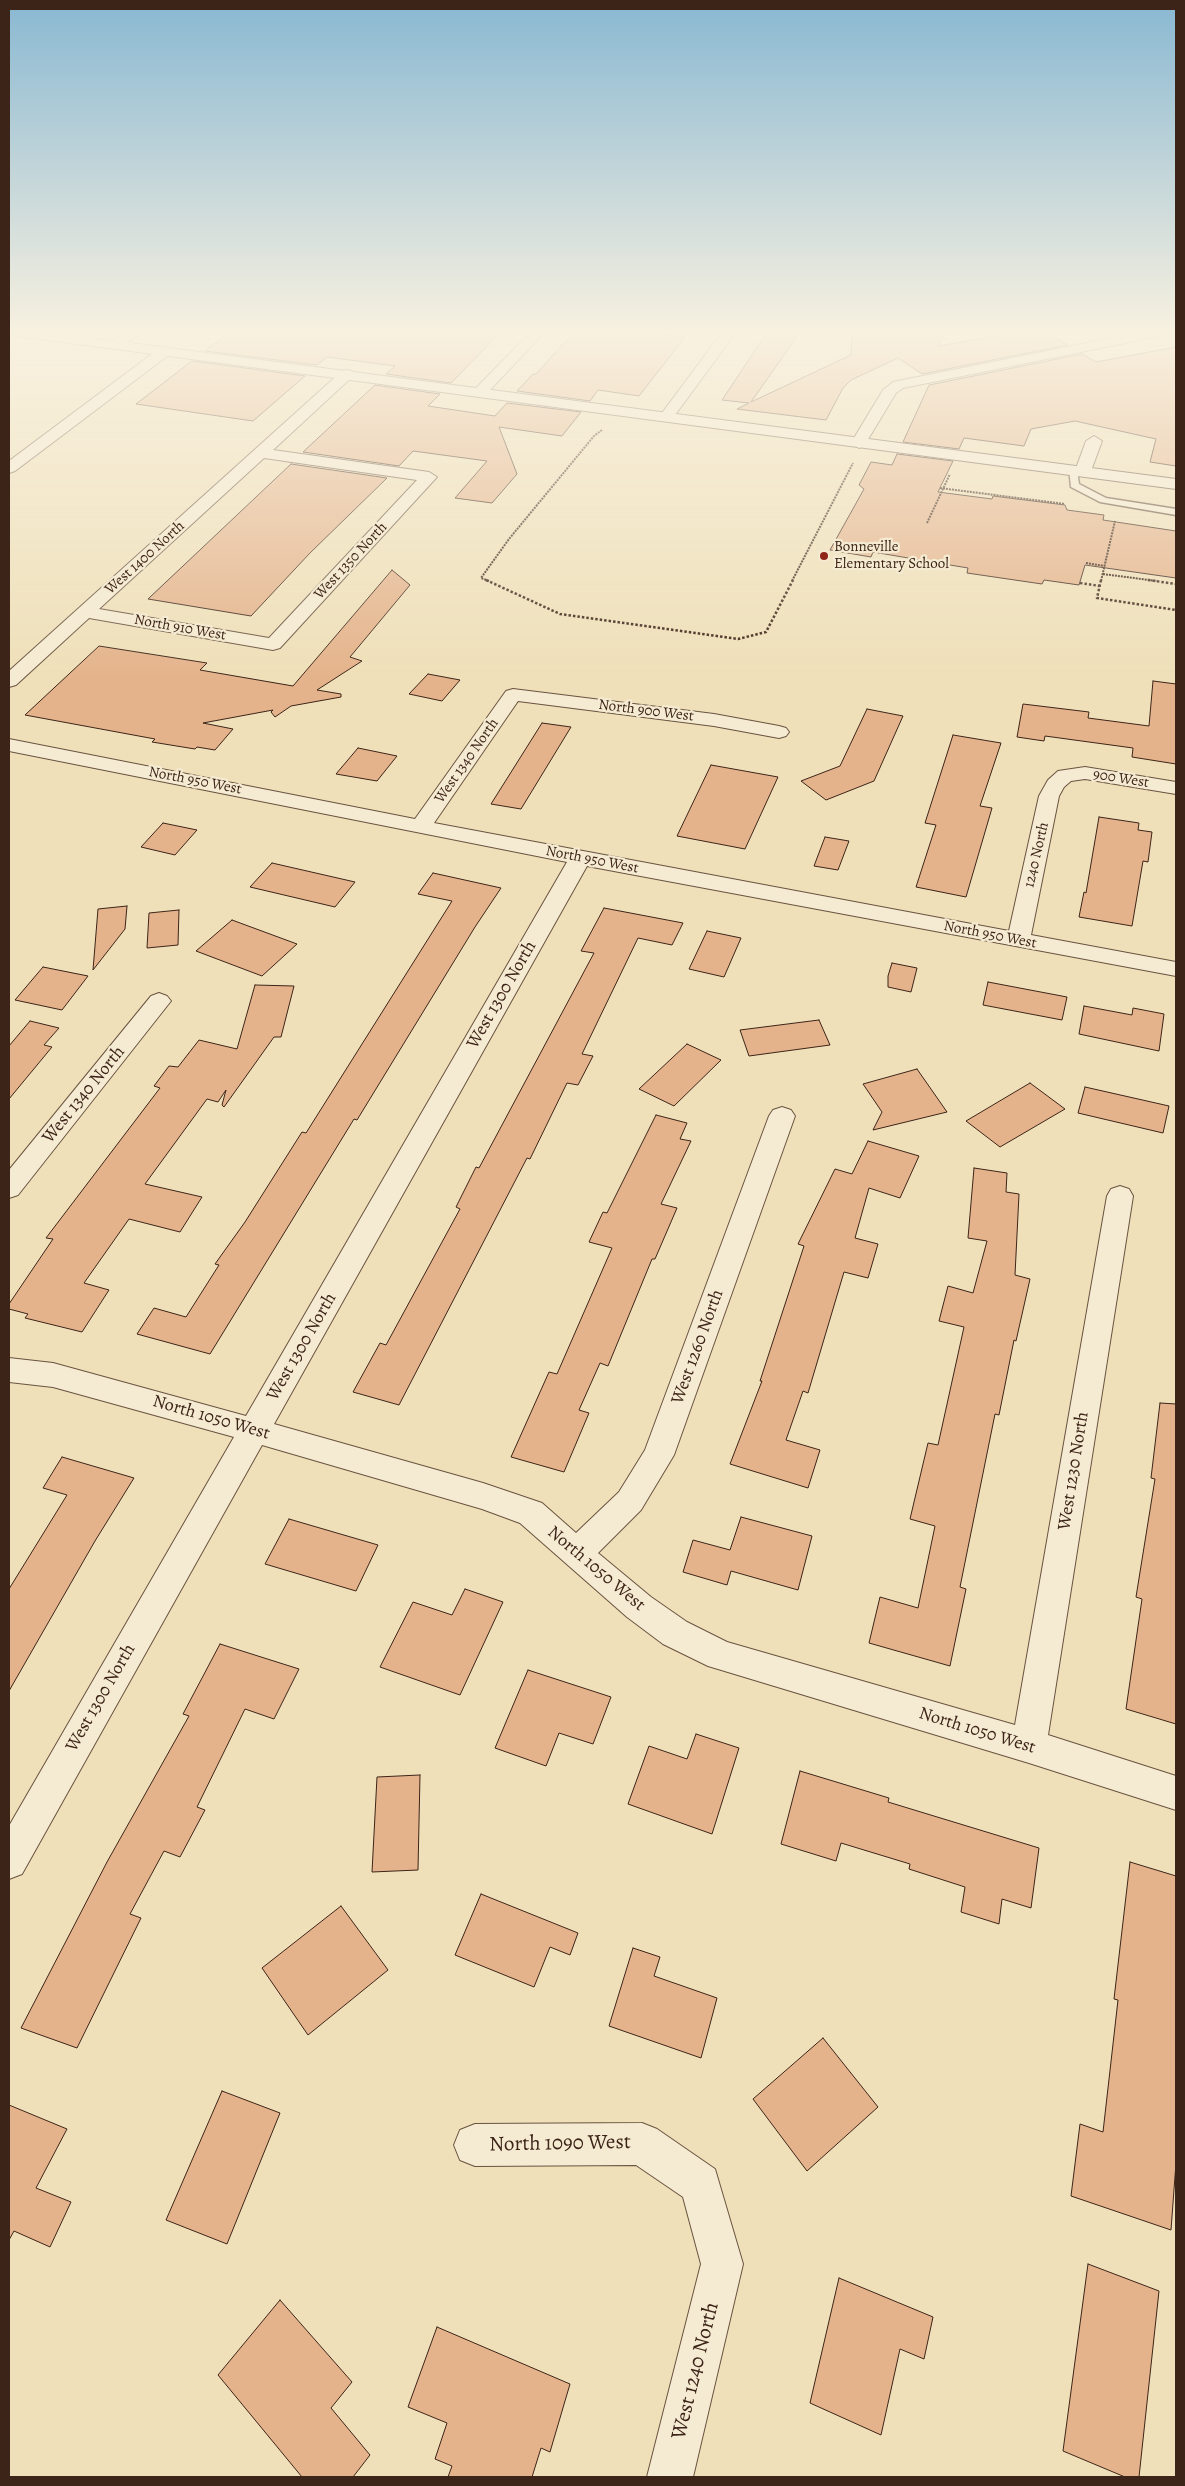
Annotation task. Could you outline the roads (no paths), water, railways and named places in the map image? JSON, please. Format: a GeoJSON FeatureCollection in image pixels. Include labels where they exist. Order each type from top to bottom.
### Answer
{"type":"FeatureCollection","features":[{"type":"Feature","properties":{"kind":"street"},"geometry":{"type":"LineString","coordinates":[[9,468],[37,447]]}},
{"type":"Feature","properties":{"kind":"street","name":"West 1400 North"},"geometry":{"type":"LineString","coordinates":[[9,681],[268,447]]}},
{"type":"Feature","properties":{"kind":"street"},"geometry":{"type":"LineString","coordinates":[[892,447],[1176,484]]}},
{"type":"Feature","properties":{"kind":"street"},"geometry":{"type":"LineString","coordinates":[[1078,470],[1091,447]]}},
{"type":"Feature","properties":{"kind":"street","name":"West 1350 North"},"geometry":{"type":"LineString","coordinates":[[262,453],[429,477],[273,644]]}},
{"type":"Feature","properties":{"kind":"street","name":"North 910 West"},"geometry":{"type":"LineString","coordinates":[[86,612],[273,644]]}},
{"type":"Feature","properties":{"kind":"street","name":"North 900 West"},"geometry":{"type":"LineString","coordinates":[[513,695],[714,720],[779,732]]}},
{"type":"Feature","properties":{"kind":"street","name":"West 1340 North"},"geometry":{"type":"LineString","coordinates":[[421,826],[513,695]]}},
{"type":"Feature","properties":{"kind":"street","name":"North 950 West"},"geometry":{"type":"LineString","coordinates":[[9,745],[580,858],[1176,969]]}},
{"type":"Feature","properties":{"kind":"street","name":"900 West"},"geometry":{"type":"LineString","coordinates":[[1064,775],[1085,773],[1176,788]]}},
{"type":"Feature","properties":{"kind":"street","name":"1240 North"},"geometry":{"type":"LineString","coordinates":[[1018,940],[1050,796],[1055,784],[1064,775]]}},
{"type":"Feature","properties":{"kind":"street","name":"West 1300 North"},"geometry":{"type":"LineString","coordinates":[[9,1861],[580,858]]}},
{"type":"Feature","properties":{"kind":"street","name":"West 1340 North"},"geometry":{"type":"LineString","coordinates":[[9,1188],[159,1001]]}},
{"type":"Feature","properties":{"kind":"street","name":"West 1260 North"},"geometry":{"type":"LineString","coordinates":[[576,1554],[630,1501],[659,1455],[782,1116]]}},
{"type":"Feature","properties":{"kind":"street","name":"West 1230 North"},"geometry":{"type":"LineString","coordinates":[[1029,1746],[1120,1196]]}},
{"type":"Feature","properties":{"kind":"street","name":"North 1050 West"},"geometry":{"type":"LineString","coordinates":[[9,1370],[53,1375],[254,1430],[483,1496],[531,1513],[576,1554],[675,1633],[720,1655],[1029,1746],[1176,1793]]}},
{"type":"Feature","properties":{"kind":"street","name":"North 1090 West"},"geometry":{"type":"LineString","coordinates":[[475,2145],[642,2144],[700,2184],[722,2264]]}},
{"type":"Feature","properties":{"kind":"street","name":"West 1240 North"},"geometry":{"type":"LineString","coordinates":[[670,2477],[722,2264]]}},
{"type":"Feature","properties":{"kind":"lane"},"geometry":{"type":"LineString","coordinates":[[1078,470],[1075,486],[1103,500],[1176,512]]}},
{"type":"Feature","properties":{"kind":"place","name":"Bonneville Elementary School"},"geometry":{"type":"Point","coordinates":[824,556]}}]}
